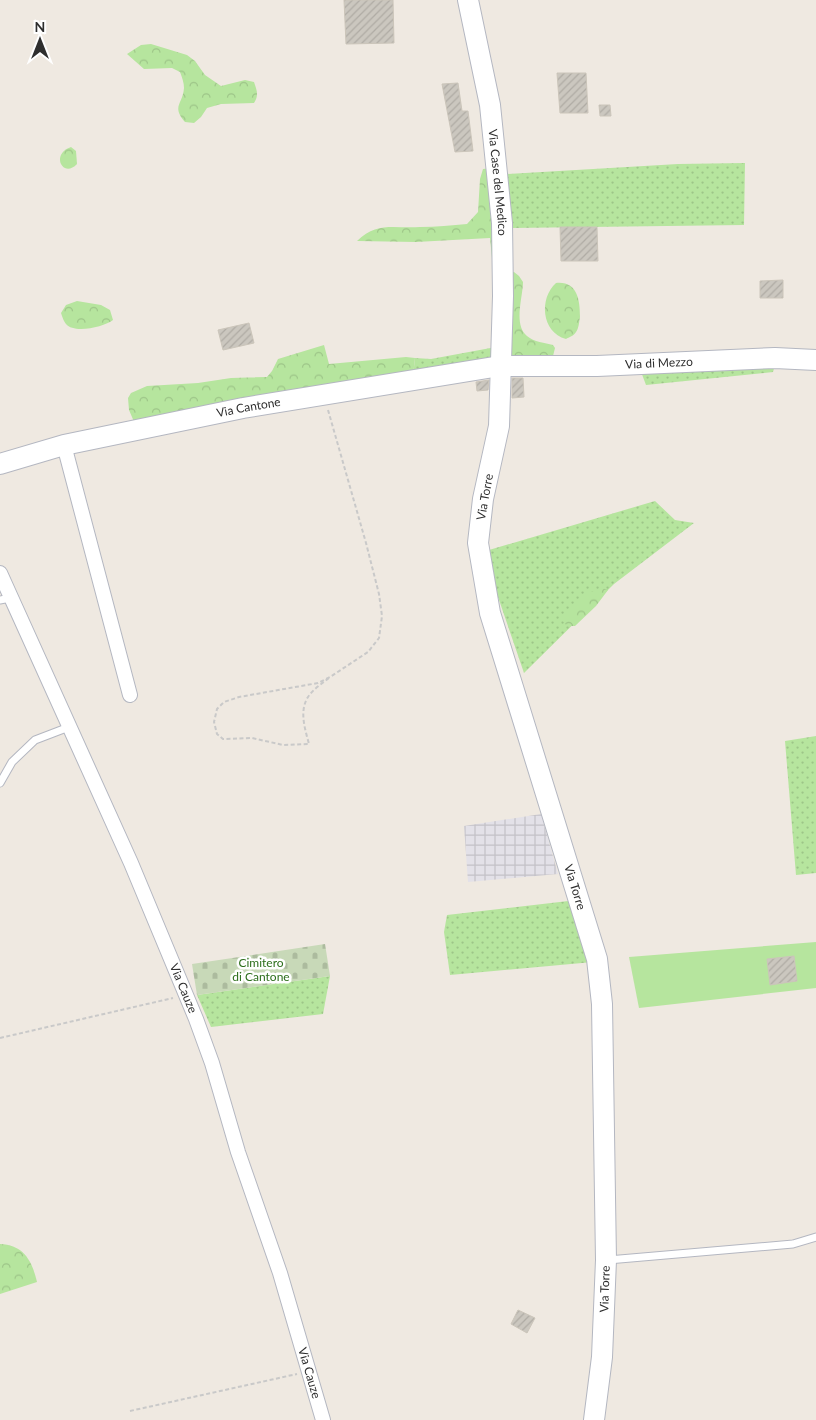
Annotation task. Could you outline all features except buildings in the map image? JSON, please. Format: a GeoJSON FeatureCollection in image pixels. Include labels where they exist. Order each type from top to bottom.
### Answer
{"type":"FeatureCollection","features":[{"type":"Feature","properties":{"kind":"main road","name":"Via Case del Medico"},"geometry":{"type":"LineString","coordinates":[[468,0],[490,105],[502,223],[503,296],[500,366]]}},
{"type":"Feature","properties":{"kind":"main road","name":"Via di Mezzo"},"geometry":{"type":"LineString","coordinates":[[500,366],[598,366],[775,358],[816,360]]}},
{"type":"Feature","properties":{"kind":"main road","name":"Via Cantone"},"geometry":{"type":"LineString","coordinates":[[0,464],[64,445],[243,408],[500,366]]}},
{"type":"Feature","properties":{"kind":"main road","name":"Via Torre"},"geometry":{"type":"LineString","coordinates":[[500,366],[499,426],[483,499],[478,543],[490,613],[597,959],[602,1004],[606,1260],[602,1357],[594,1420]]}},
{"type":"Feature","properties":{"kind":"street"},"geometry":{"type":"LineString","coordinates":[[64,445],[130,695]]}},
{"type":"Feature","properties":{"kind":"street","name":"Via Cauze"},"geometry":{"type":"LineString","coordinates":[[0,574],[5,599],[69,727],[131,863],[212,1063],[238,1152],[280,1274],[323,1420]]}},
{"type":"Feature","properties":{"kind":"lane"},"geometry":{"type":"LineString","coordinates":[[0,783],[12,762],[36,740],[69,727]]}},
{"type":"Feature","properties":{"kind":"lane"},"geometry":{"type":"LineString","coordinates":[[606,1260],[793,1244],[816,1237]]}},
{"type":"Feature","properties":{"kind":"path"},"geometry":{"type":"LineString","coordinates":[[323,395],[364,533],[379,594],[382,616],[379,638],[368,652],[318,683],[239,697],[224,702],[217,708],[214,722],[217,734],[223,739],[252,738],[283,745],[309,744],[303,710],[309,696],[330,677]]}},
{"type":"Feature","properties":{"kind":"path"},"geometry":{"type":"LineString","coordinates":[[0,1038],[185,995]]}},
{"type":"Feature","properties":{"kind":"path"},"geometry":{"type":"LineString","coordinates":[[130,1411],[309,1372]]}},
{"type":"Feature","properties":{"kind":"shaded area"},"geometry":{"type":"Polygon","coordinates":[[[541,814],[558,874],[468,882],[464,826],[541,814]]]}},
{"type":"Feature","properties":{"kind":"green space"},"geometry":{"type":"Polygon","coordinates":[[[151,44],[187,55],[195,61],[205,75],[221,86],[245,80],[254,82],[257,98],[254,103],[221,104],[207,108],[194,123],[185,122],[178,108],[184,88],[180,72],[172,68],[144,69],[127,54],[141,45],[151,44]]]}},
{"type":"Feature","properties":{"kind":"green space"},"geometry":{"type":"Polygon","coordinates":[[[71,147],[76,151],[77,164],[67,169],[63,167],[60,159],[65,150],[71,147]]]}},
{"type":"Feature","properties":{"kind":"green space"},"geometry":{"type":"Polygon","coordinates":[[[745,163],[744,225],[512,228],[506,174],[678,164],[745,163]]]}},
{"type":"Feature","properties":{"kind":"green space"},"geometry":{"type":"Polygon","coordinates":[[[492,168],[493,268],[490,238],[416,242],[357,241],[364,235],[379,228],[467,224],[478,212],[480,179],[483,169],[492,168]]]}},
{"type":"Feature","properties":{"kind":"green space"},"geometry":{"type":"Polygon","coordinates":[[[514,272],[523,282],[520,325],[527,336],[533,340],[553,345],[555,348],[553,356],[547,358],[502,357],[506,273],[514,272]]]}},
{"type":"Feature","properties":{"kind":"green space"},"geometry":{"type":"Polygon","coordinates":[[[556,283],[569,285],[576,292],[578,298],[580,317],[578,329],[566,339],[552,329],[547,322],[545,314],[547,297],[556,283]]]}},
{"type":"Feature","properties":{"kind":"green space"},"geometry":{"type":"Polygon","coordinates":[[[77,301],[101,305],[110,310],[113,320],[103,325],[89,328],[75,329],[70,327],[65,323],[61,313],[66,305],[77,301]]]}},
{"type":"Feature","properties":{"kind":"green space"},"geometry":{"type":"Polygon","coordinates":[[[324,345],[329,364],[406,357],[415,358],[413,376],[135,424],[129,410],[128,398],[131,393],[147,386],[198,383],[231,378],[267,377],[278,359],[324,345]]]}},
{"type":"Feature","properties":{"kind":"green space"},"geometry":{"type":"Polygon","coordinates":[[[496,347],[493,359],[413,376],[415,358],[431,359],[496,347]]]}},
{"type":"Feature","properties":{"kind":"green space"},"geometry":{"type":"Polygon","coordinates":[[[775,365],[773,372],[646,385],[640,369],[775,365]]]}},
{"type":"Feature","properties":{"kind":"green space"},"geometry":{"type":"Polygon","coordinates":[[[655,501],[675,520],[694,523],[614,584],[524,673],[497,594],[489,550],[655,501]]]}},
{"type":"Feature","properties":{"kind":"green space"},"geometry":{"type":"Polygon","coordinates":[[[602,588],[608,590],[596,606],[575,626],[567,626],[563,621],[564,614],[586,594],[602,588]]]}},
{"type":"Feature","properties":{"kind":"green space"},"geometry":{"type":"Polygon","coordinates":[[[816,736],[816,873],[796,875],[785,741],[816,736]]]}},
{"type":"Feature","properties":{"kind":"green space"},"geometry":{"type":"Polygon","coordinates":[[[577,900],[593,962],[450,975],[444,932],[447,915],[577,900]]]}},
{"type":"Feature","properties":{"kind":"green space"},"geometry":{"type":"Polygon","coordinates":[[[816,942],[816,988],[639,1008],[629,957],[816,942]]]}},
{"type":"Feature","properties":{"kind":"green space","name":"Cimitero di Cantone"},"geometry":{"type":"Polygon","coordinates":[[[325,944],[330,976],[197,995],[192,964],[325,944]]]}},
{"type":"Feature","properties":{"kind":"green space"},"geometry":{"type":"Polygon","coordinates":[[[330,976],[323,1014],[211,1027],[197,995],[330,976]]]}},
{"type":"Feature","properties":{"kind":"green space"},"geometry":{"type":"Polygon","coordinates":[[[0,1244],[15,1247],[26,1255],[37,1282],[0,1294],[0,1244]]]}}]}
